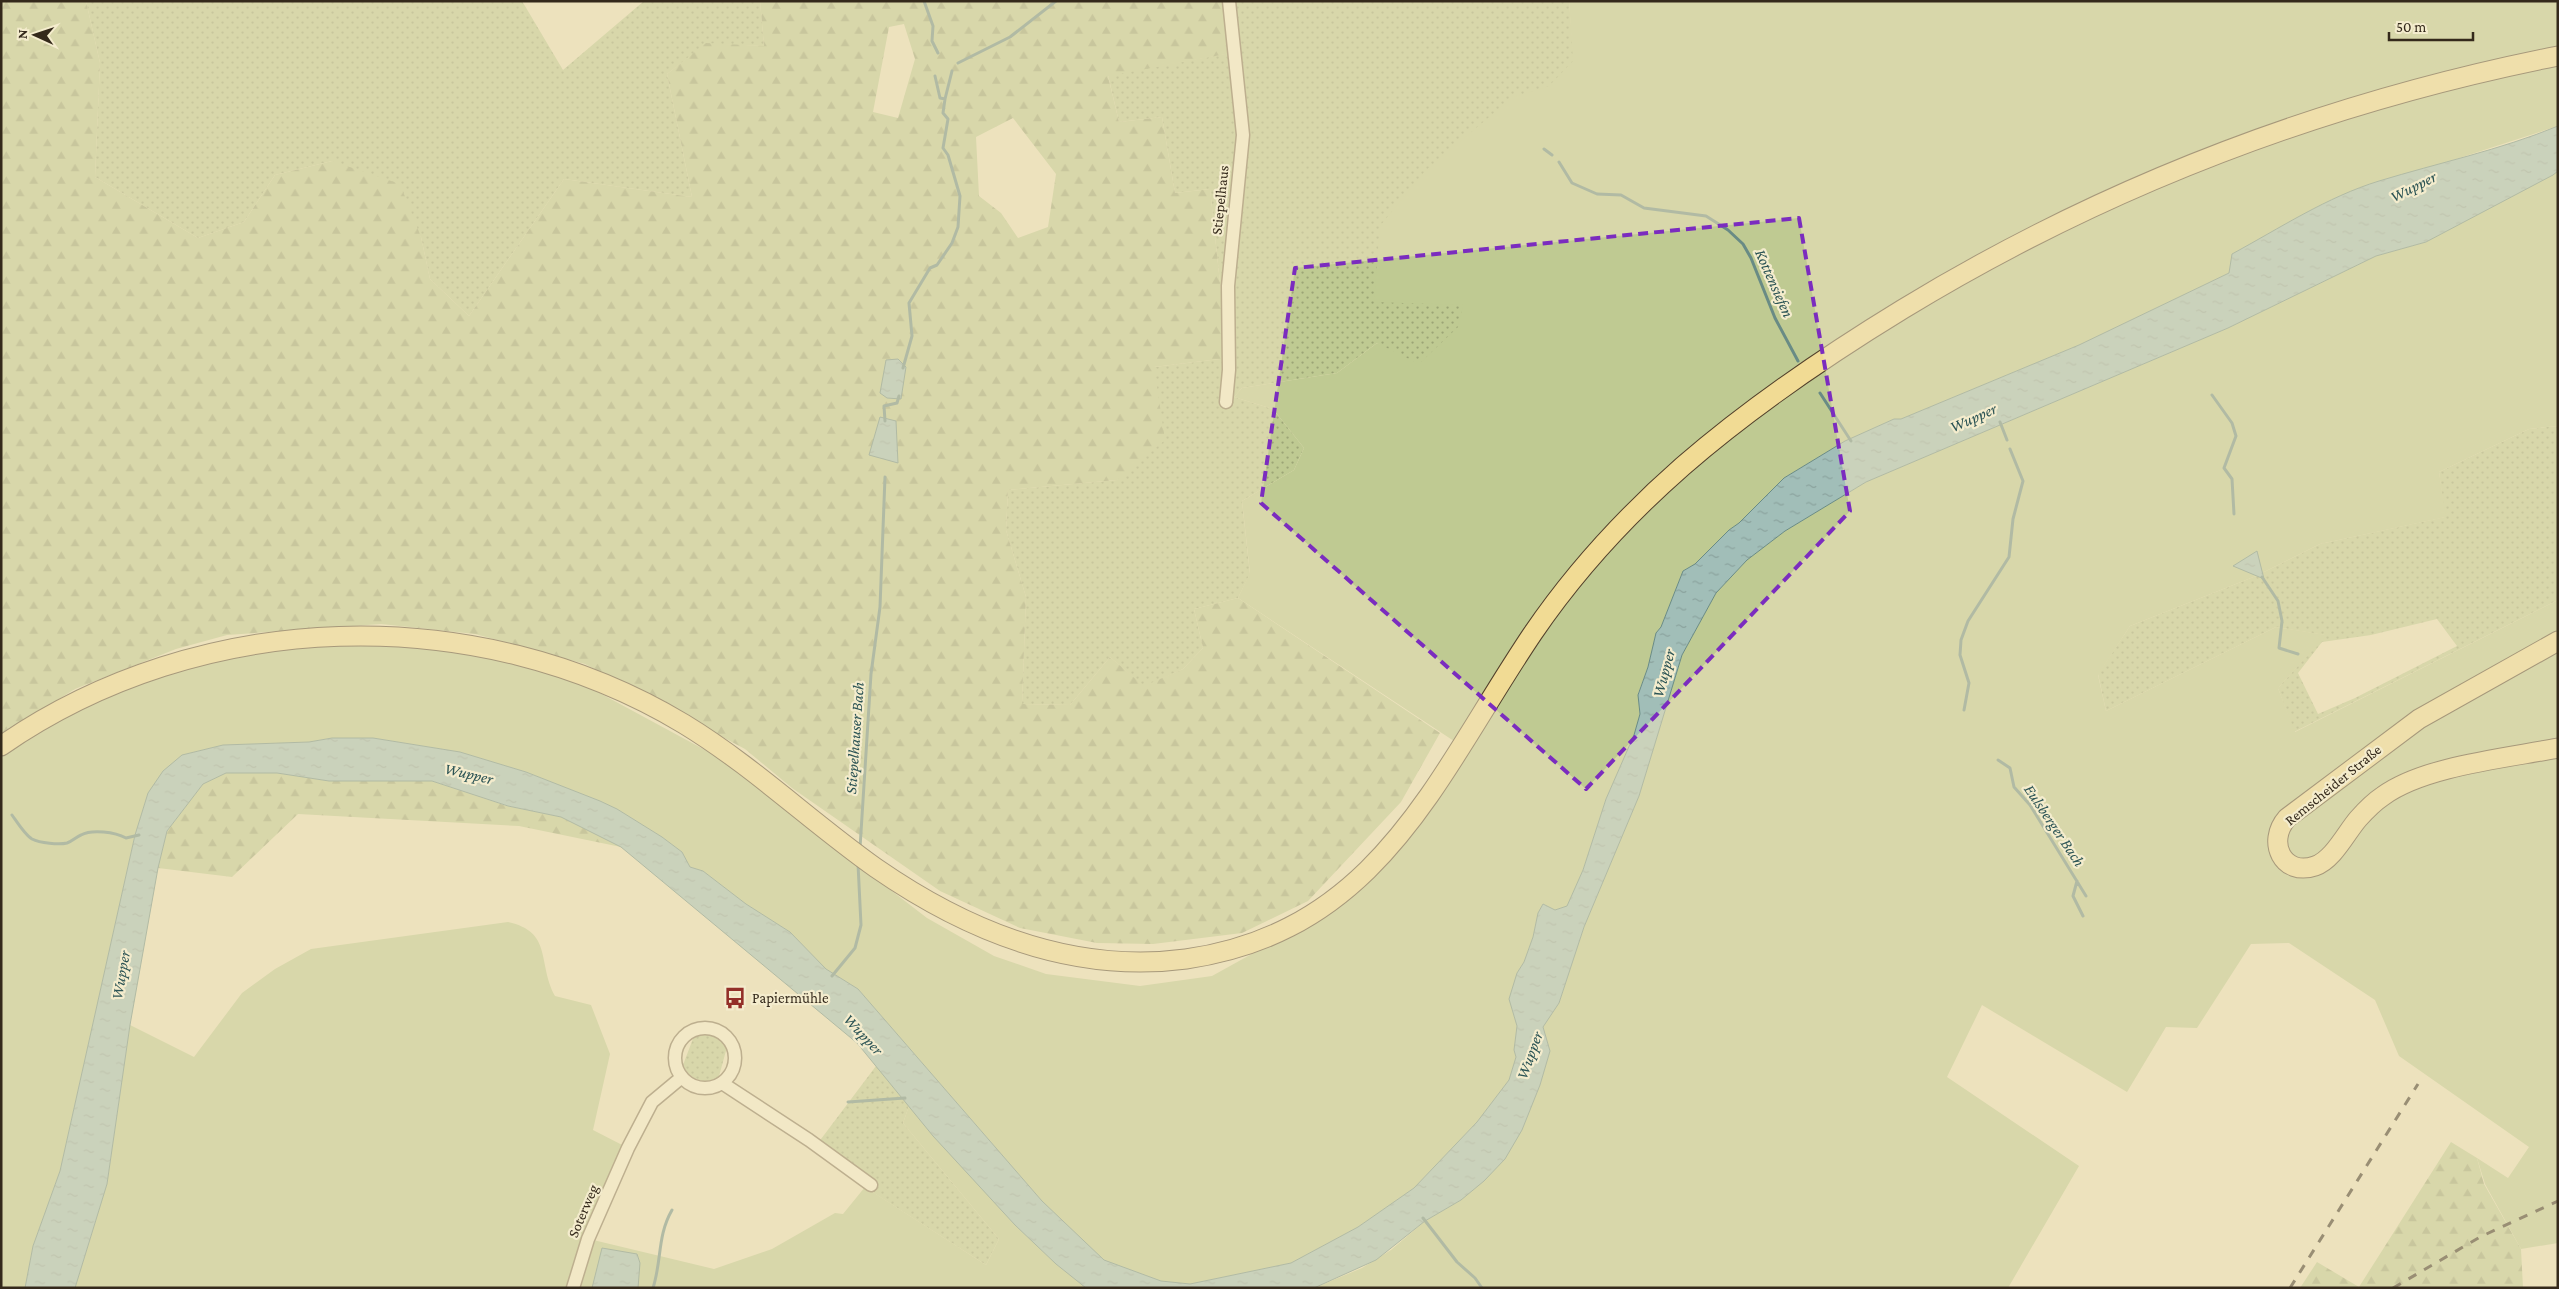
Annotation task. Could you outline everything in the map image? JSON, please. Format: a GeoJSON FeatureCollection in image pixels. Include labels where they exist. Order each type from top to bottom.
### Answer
{"type":"FeatureCollection","features":[{"type":"Feature","properties":{"kind":"main road"},"geometry":{"type":"LineString","coordinates":[[1,746],[35,724],[92,693],[141,673],[231,647],[307,636],[396,636],[443,642],[515,656],[575,674],[616,690],[690,728],[737,760],[872,865],[929,901],[986,930],[1031,946],[1077,957],[1114,961],[1166,960],[1214,953],[1263,938],[1302,919],[1353,884],[1384,855],[1405,831],[1451,766],[1535,631],[1564,590],[1607,538],[1704,448],[1794,380],[1859,336],[1992,257],[2062,221],[2148,181],[2229,149],[2360,103],[2488,70],[2558,56]]}},
{"type":"Feature","properties":{"kind":"main road","name":"Remscheider Straße"},"geometry":{"type":"LineString","coordinates":[[2558,641],[2437,707],[2383,744],[2287,818],[2279,830],[2276,841],[2278,850],[2286,861],[2294,866],[2305,868],[2315,866],[2327,858],[2366,810],[2402,783],[2443,770],[2558,748]]}},
{"type":"Feature","properties":{"kind":"street","name":"Stiepelhaus"},"geometry":{"type":"LineString","coordinates":[[1226,402],[1229,370],[1228,286],[1243,136],[1229,1]]}},
{"type":"Feature","properties":{"kind":"street"},"geometry":{"type":"LineString","coordinates":[[706,1028],[724,1035],[734,1050],[733,1068],[722,1082],[702,1088],[682,1077],[675,1059],[681,1040],[688,1033],[706,1028]]}},
{"type":"Feature","properties":{"kind":"street","name":"Soterweg"},"geometry":{"type":"LineString","coordinates":[[573,1288],[588,1239],[628,1148],[652,1102],[682,1077]]}},
{"type":"Feature","properties":{"kind":"street"},"geometry":{"type":"LineString","coordinates":[[722,1082],[809,1140],[871,1185]]}},
{"type":"Feature","properties":{"kind":"highlighted area"},"geometry":{"type":"Polygon","coordinates":[[[1799,218],[1850,511],[1586,789],[1261,503],[1295,268],[1799,218]]]}},
{"type":"Feature","properties":{"kind":"green space"},"geometry":{"type":"Polygon","coordinates":[[[1,1],[86,1],[100,63],[95,177],[198,238],[244,222],[275,175],[332,161],[400,184],[421,237],[430,279],[469,316],[564,179],[692,197],[667,74],[706,43],[764,46],[760,1],[1229,1],[1237,52],[1108,76],[1119,122],[1162,117],[1175,193],[1210,189],[1228,358],[1154,367],[1165,440],[1117,480],[1008,490],[1006,530],[1026,597],[1022,704],[1070,705],[1110,657],[1144,686],[1183,669],[1203,648],[1194,609],[1238,598],[1440,733],[1401,802],[1308,901],[1242,933],[1153,944],[1097,943],[1020,928],[940,891],[792,788],[745,749],[585,664],[475,634],[381,624],[227,635],[176,649],[75,689],[1,735],[1,1]],[[904,24],[889,27],[873,112],[898,118],[915,59],[904,24]],[[1013,118],[976,137],[979,196],[1001,213],[1018,238],[1048,227],[1056,174],[1013,118]]]}},
{"type":"Feature","properties":{"kind":"green space"},"geometry":{"type":"Polygon","coordinates":[[[86,1],[522,1],[563,70],[644,1],[760,1],[764,46],[706,44],[667,74],[692,197],[564,179],[469,316],[430,279],[421,237],[332,161],[275,175],[244,222],[198,238],[95,177],[100,63],[86,1]]]}},
{"type":"Feature","properties":{"kind":"green space"},"geometry":{"type":"Polygon","coordinates":[[[1229,1],[1569,1],[1574,61],[1532,248],[1423,378],[1377,343],[1337,373],[1242,388],[1234,397],[1273,409],[1304,448],[1294,470],[1242,501],[1250,574],[1238,598],[1194,609],[1203,648],[1183,669],[1144,687],[1110,657],[1070,705],[1022,704],[1026,597],[1006,530],[1008,490],[1117,480],[1154,367],[1228,358],[1210,189],[1175,193],[1162,117],[1119,122],[1108,75],[1236,52],[1229,1]]]}},
{"type":"Feature","properties":{"kind":"green space"},"geometry":{"type":"Polygon","coordinates":[[[1569,1],[2558,1],[2558,126],[2339,197],[2313,209],[2233,254],[2229,273],[2079,345],[1901,419],[1894,419],[1845,441],[1784,478],[1695,564],[1683,571],[1661,627],[1656,633],[1648,667],[1638,694],[1640,714],[1634,735],[1606,799],[1583,870],[1568,906],[1555,910],[1543,904],[1538,913],[1533,937],[1524,962],[1517,973],[1512,1009],[1517,1026],[1514,1050],[1516,1057],[1509,1080],[1477,1122],[1414,1188],[1358,1227],[1291,1263],[1190,1284],[1161,1281],[1104,1261],[1042,1201],[858,989],[826,969],[790,932],[746,904],[703,871],[690,867],[682,852],[662,837],[617,809],[600,801],[526,772],[460,752],[373,738],[332,738],[309,742],[223,745],[182,755],[148,793],[135,835],[60,1171],[33,1246],[25,1288],[1,1288],[1,757],[47,726],[110,694],[198,664],[275,647],[341,643],[414,646],[497,660],[583,684],[718,757],[927,918],[994,956],[1046,974],[1140,986],[1212,976],[1306,924],[1469,751],[1238,598],[1250,573],[1242,501],[1294,470],[1304,448],[1273,409],[1234,397],[1242,388],[1337,373],[1377,343],[1419,364],[1458,327],[1463,305],[1374,302],[1380,226],[1425,171],[1513,97],[1549,86],[1573,61],[1569,1]]]}},
{"type":"Feature","properties":{"kind":"green space"},"geometry":{"type":"Polygon","coordinates":[[[2558,171],[2558,426],[2529,429],[2439,472],[2446,517],[2320,544],[2256,576],[2130,626],[2098,675],[2106,711],[2276,627],[2326,635],[2278,688],[2295,732],[2558,600],[2558,1243],[2521,1249],[2485,1184],[2477,1158],[2508,1178],[2529,1147],[2399,1056],[2375,1000],[2289,943],[2251,944],[2197,1028],[2166,1027],[2127,1092],[1982,1005],[1947,1077],[2079,1166],[2008,1288],[1314,1288],[1362,1268],[1391,1250],[1425,1221],[1461,1200],[1522,1130],[1540,1085],[1550,1051],[1543,1027],[1559,1003],[1584,927],[1639,796],[1682,655],[1716,593],[1747,560],[1785,531],[1866,482],[2228,328],[2376,256],[2426,242],[2558,171]]]}},
{"type":"Feature","properties":{"kind":"green space"},"geometry":{"type":"Polygon","coordinates":[[[2558,426],[2558,600],[2294,732],[2278,688],[2325,635],[2276,627],[2106,711],[2098,674],[2130,626],[2256,576],[2320,544],[2445,517],[2439,472],[2529,429],[2558,426]],[[2437,619],[2371,635],[2322,642],[2298,673],[2318,714],[2355,698],[2457,646],[2437,619]]]}},
{"type":"Feature","properties":{"kind":"green space"},"geometry":{"type":"Polygon","coordinates":[[[226,773],[277,773],[329,781],[432,781],[507,806],[561,817],[621,847],[519,826],[298,814],[232,877],[158,868],[167,831],[203,784],[226,773]]]}},
{"type":"Feature","properties":{"kind":"green space"},"geometry":{"type":"Polygon","coordinates":[[[508,922],[532,933],[538,941],[542,950],[546,972],[555,996],[591,1005],[610,1054],[593,1130],[628,1148],[589,1239],[714,1269],[772,1249],[835,1213],[843,1214],[865,1187],[986,1265],[999,1239],[903,1123],[909,1106],[1015,1225],[1056,1264],[1086,1288],[638,1288],[603,1248],[592,1288],[75,1288],[107,1184],[130,1025],[194,1057],[242,993],[275,969],[311,949],[508,922]]]}},
{"type":"Feature","properties":{"kind":"green space"},"geometry":{"type":"Polygon","coordinates":[[[709,1034],[716,1036],[727,1047],[718,1080],[697,1080],[689,1075],[683,1065],[694,1036],[709,1034]]]}},
{"type":"Feature","properties":{"kind":"green space"},"geometry":{"type":"Polygon","coordinates":[[[876,1066],[909,1106],[903,1123],[999,1239],[986,1265],[874,1193],[874,1184],[818,1143],[876,1066]]]}},
{"type":"Feature","properties":{"kind":"green space"},"geometry":{"type":"Polygon","coordinates":[[[2451,1142],[2477,1158],[2484,1184],[2521,1249],[2523,1288],[2300,1288],[2317,1262],[2359,1287],[2451,1142]]]}},
{"type":"Feature","properties":{"kind":"water","name":"Wupper"},"geometry":{"type":"Polygon","coordinates":[[[2558,126],[2558,171],[2553,175],[2426,242],[2376,256],[2228,328],[1866,482],[1785,531],[1747,560],[1716,593],[1682,655],[1639,796],[1584,927],[1559,1003],[1543,1027],[1550,1051],[1540,1085],[1522,1130],[1505,1159],[1484,1181],[1461,1200],[1425,1221],[1376,1260],[1314,1288],[1086,1288],[1056,1264],[1015,1225],[933,1136],[857,1043],[621,847],[561,817],[508,806],[432,781],[329,781],[277,773],[226,773],[203,784],[167,831],[158,868],[130,1025],[107,1184],[75,1288],[25,1288],[33,1246],[60,1171],[135,835],[148,793],[163,771],[182,755],[223,745],[309,742],[332,738],[373,738],[460,752],[526,772],[600,801],[617,809],[662,837],[682,852],[690,867],[703,871],[746,904],[790,932],[826,969],[858,989],[1042,1201],[1104,1260],[1161,1281],[1190,1284],[1291,1263],[1358,1227],[1414,1188],[1477,1122],[1509,1080],[1516,1057],[1514,1050],[1517,1026],[1509,999],[1517,973],[1524,962],[1533,937],[1538,913],[1543,904],[1555,910],[1567,906],[1583,870],[1606,799],[1634,735],[1640,714],[1638,695],[1648,667],[1656,633],[1661,627],[1683,571],[1695,564],[1784,478],[1845,441],[1894,419],[1901,419],[2079,345],[2229,273],[2232,254],[2341,196],[2379,181],[2491,149],[2558,126]]]}},
{"type":"Feature","properties":{"kind":"water"},"geometry":{"type":"Polygon","coordinates":[[[898,359],[906,367],[901,399],[887,398],[880,393],[886,360],[898,359]]]}},
{"type":"Feature","properties":{"kind":"water"},"geometry":{"type":"Polygon","coordinates":[[[880,417],[896,421],[898,463],[869,455],[880,417]]]}},
{"type":"Feature","properties":{"kind":"water"},"geometry":{"type":"Polygon","coordinates":[[[2257,551],[2264,579],[2233,566],[2257,551]]]}},
{"type":"Feature","properties":{"kind":"water"},"geometry":{"type":"Polygon","coordinates":[[[602,1248],[637,1254],[640,1263],[638,1288],[592,1288],[602,1248]]]}},
{"type":"Feature","properties":{"kind":"waterway","name":"Stiepelhauser Bach"},"geometry":{"type":"LineString","coordinates":[[924,1],[933,26],[932,41],[938,53]]}},
{"type":"Feature","properties":{"kind":"waterway"},"geometry":{"type":"LineString","coordinates":[[958,63],[1010,37],[1056,1]]}},
{"type":"Feature","properties":{"kind":"waterway"},"geometry":{"type":"LineString","coordinates":[[945,99],[952,71]]}},
{"type":"Feature","properties":{"kind":"waterway","name":"Stiepelhauser Bach"},"geometry":{"type":"LineString","coordinates":[[903,368],[912,336],[909,303],[930,268],[937,265],[952,243],[958,227],[960,196],[948,155],[943,148],[948,119],[943,113],[945,99],[940,98],[935,76]]}},
{"type":"Feature","properties":{"kind":"waterway","name":"Kottensiefen"},"geometry":{"type":"LineString","coordinates":[[1544,149],[1552,155]]}},
{"type":"Feature","properties":{"kind":"waterway","name":"Kottensiefen"},"geometry":{"type":"LineString","coordinates":[[1559,162],[1572,183],[1597,194],[1621,195],[1644,208],[1706,216],[1728,230],[1743,244],[1751,258],[1775,318],[1798,361]]}},
{"type":"Feature","properties":{"kind":"waterway","name":"Kottensiefen"},"geometry":{"type":"LineString","coordinates":[[1820,393],[1851,441]]}},
{"type":"Feature","properties":{"kind":"waterway"},"geometry":{"type":"LineString","coordinates":[[2212,395],[2232,423],[2236,436],[2224,468],[2232,479],[2234,514]]}},
{"type":"Feature","properties":{"kind":"waterway","name":"Stiepelhauser Bach"},"geometry":{"type":"LineString","coordinates":[[885,421],[884,406],[897,403],[899,396]]}},
{"type":"Feature","properties":{"kind":"waterway","name":"Eulsberger Bach"},"geometry":{"type":"LineString","coordinates":[[2000,422],[2007,440]]}},
{"type":"Feature","properties":{"kind":"waterway","name":"Eulsberger Bach"},"geometry":{"type":"LineString","coordinates":[[1964,710],[1969,683],[1960,655],[1961,640],[1968,621],[2009,557],[2013,519],[2023,481],[2010,449]]}},
{"type":"Feature","properties":{"kind":"waterway","name":"Stiepelhauser Bach"},"geometry":{"type":"LineString","coordinates":[[860,848],[871,674],[880,607],[885,477]]}},
{"type":"Feature","properties":{"kind":"waterway"},"geometry":{"type":"LineString","coordinates":[[2262,577],[2278,601],[2282,621],[2279,648],[2298,654]]}},
{"type":"Feature","properties":{"kind":"waterway","name":"Eulsberger Bach"},"geometry":{"type":"LineString","coordinates":[[1998,760],[2010,768],[2014,787],[2030,805],[2086,896]]}},
{"type":"Feature","properties":{"kind":"waterway"},"geometry":{"type":"LineString","coordinates":[[12,815],[29,837],[44,843],[67,843],[91,832],[110,833],[126,838],[139,835]]}},
{"type":"Feature","properties":{"kind":"waterway","name":"Stiepelhauser Bach"},"geometry":{"type":"LineString","coordinates":[[832,976],[855,948],[861,925],[858,864]]}},
{"type":"Feature","properties":{"kind":"waterway","name":"Eulsberger Bach"},"geometry":{"type":"LineString","coordinates":[[2077,881],[2073,896],[2083,916]]}},
{"type":"Feature","properties":{"kind":"waterway"},"geometry":{"type":"LineString","coordinates":[[848,1102],[905,1098]]}},
{"type":"Feature","properties":{"kind":"waterway"},"geometry":{"type":"LineString","coordinates":[[653,1288],[664,1229],[672,1210]]}},
{"type":"Feature","properties":{"kind":"waterway"},"geometry":{"type":"LineString","coordinates":[[1423,1218],[1457,1262],[1475,1278],[1482,1288]]}},
{"type":"Feature","properties":{"kind":"railway"},"geometry":{"type":"LineString","coordinates":[[2290,1288],[2418,1084]]}},
{"type":"Feature","properties":{"kind":"railway"},"geometry":{"type":"LineString","coordinates":[[2393,1288],[2480,1237],[2558,1201]]}},
{"type":"Feature","properties":{"kind":"place","name":"Papiermühle"},"geometry":{"type":"Point","coordinates":[735,998]}}]}
